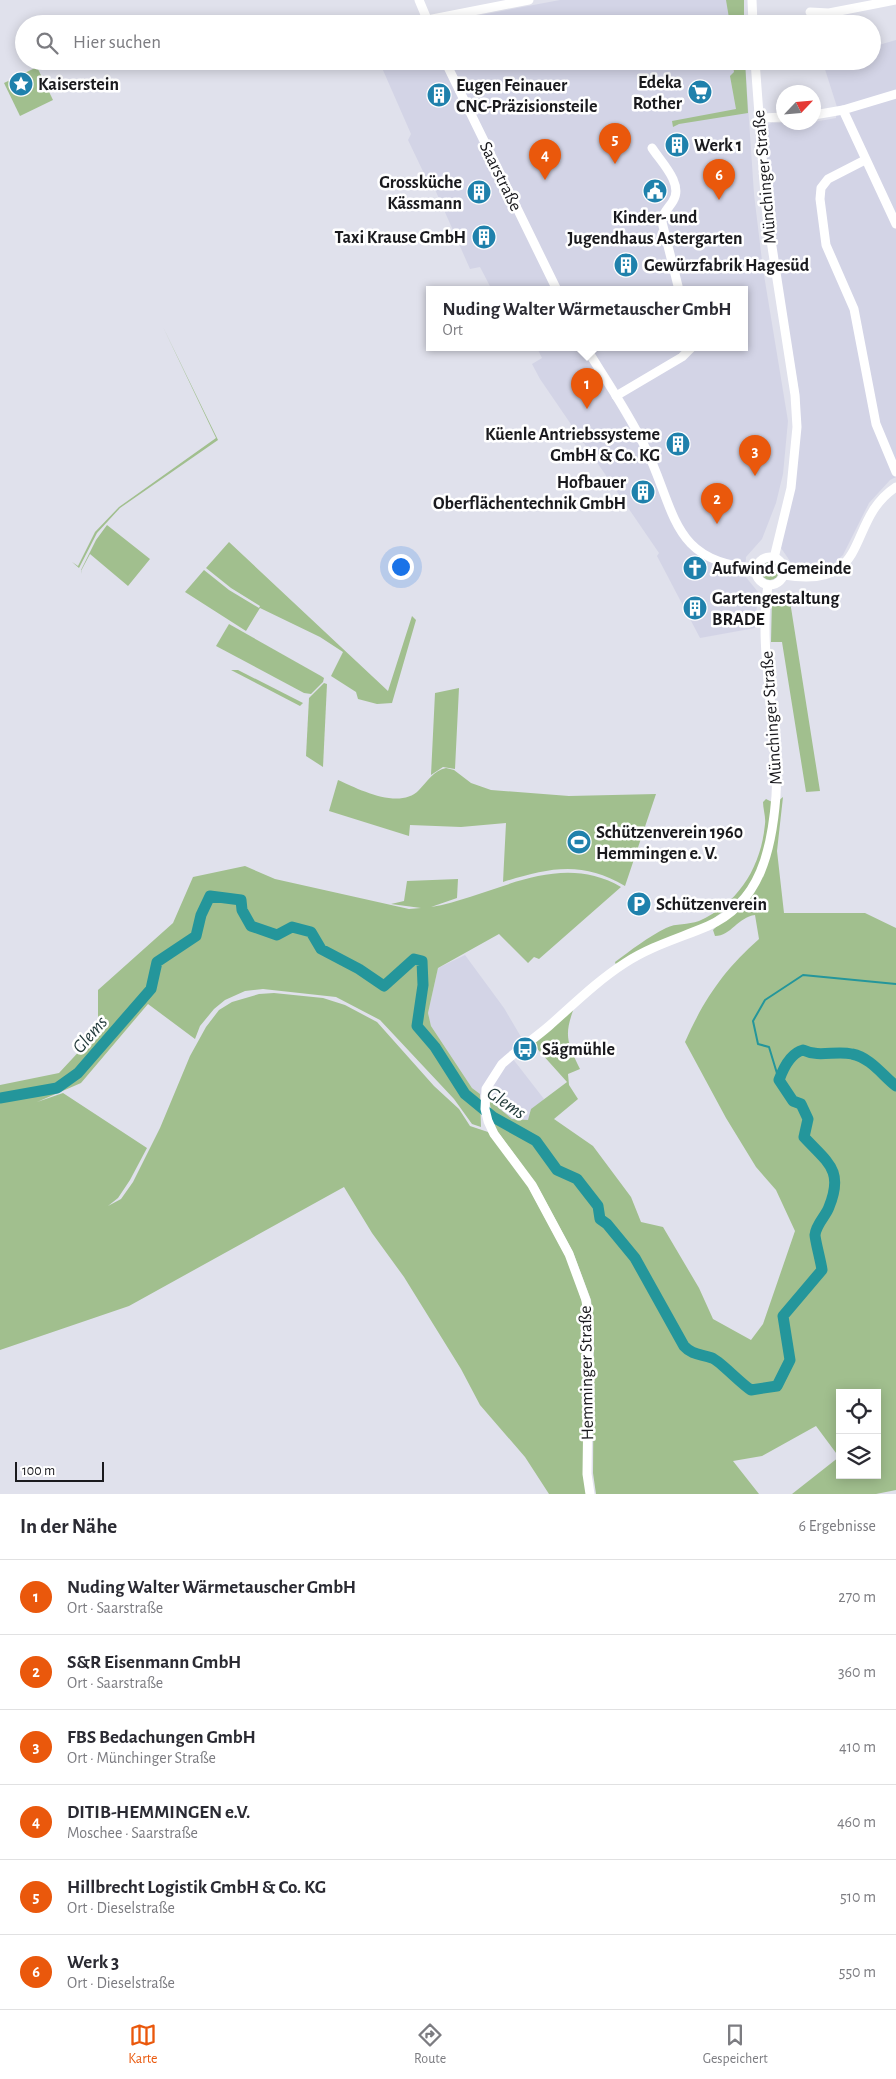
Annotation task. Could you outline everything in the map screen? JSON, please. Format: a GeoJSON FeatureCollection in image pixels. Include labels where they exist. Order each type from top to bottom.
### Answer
{"type":"FeatureCollection","features":[{"type":"Feature","properties":{"kind":"street"},"geometry":{"type":"LineString","coordinates":[[419,0],[425,15]]}},
{"type":"Feature","properties":{"kind":"street"},"geometry":{"type":"LineString","coordinates":[[457,15],[529,0]]}},
{"type":"Feature","properties":{"kind":"street"},"geometry":{"type":"LineString","coordinates":[[752,0],[753,15]]}},
{"type":"Feature","properties":{"kind":"street"},"geometry":{"type":"LineString","coordinates":[[810,12],[829,13],[896,0]]}},
{"type":"Feature","properties":{"kind":"street","name":"Saarstraße"},"geometry":{"type":"LineString","coordinates":[[450,70],[555,286]]}},
{"type":"Feature","properties":{"kind":"street","name":"Münchinger Straße"},"geometry":{"type":"LineString","coordinates":[[755,70],[766,208],[795,395],[796,427],[791,488],[774,558]]}},
{"type":"Feature","properties":{"kind":"street"},"geometry":{"type":"LineString","coordinates":[[821,113],[843,110],[896,94]]}},
{"type":"Feature","properties":{"kind":"street"},"geometry":{"type":"LineString","coordinates":[[843,110],[896,224]]}},
{"type":"Feature","properties":{"kind":"street"},"geometry":{"type":"LineString","coordinates":[[758,118],[776,117]]}},
{"type":"Feature","properties":{"kind":"street"},"geometry":{"type":"LineString","coordinates":[[652,148],[676,186],[675,198],[663,216],[662,222],[678,286]]}},
{"type":"Feature","properties":{"kind":"street"},"geometry":{"type":"LineString","coordinates":[[865,160],[828,179],[820,194],[826,245],[858,322],[876,424],[886,452],[896,472]]}},
{"type":"Feature","properties":{"kind":"street"},"geometry":{"type":"LineString","coordinates":[[588,351],[646,449],[674,518],[686,539],[697,550],[717,562],[731,567],[756,568]]}},
{"type":"Feature","properties":{"kind":"street"},"geometry":{"type":"LineString","coordinates":[[616,396],[682,357],[688,351]]}},
{"type":"Feature","properties":{"kind":"street"},"geometry":{"type":"LineString","coordinates":[[784,575],[820,576],[841,566],[855,551],[874,508],[896,487]]}},
{"type":"Feature","properties":{"kind":"street"},"geometry":{"type":"LineString","coordinates":[[774,558],[782,564],[784,575],[778,583],[768,585],[758,578],[756,568],[763,559],[774,558]]}},
{"type":"Feature","properties":{"kind":"street","name":"Münchinger Straße"},"geometry":{"type":"LineString","coordinates":[[496,1071],[610,973],[646,951],[720,919],[741,903],[756,882],[763,868],[770,844],[776,796],[776,746],[765,636],[768,585]]}},
{"type":"Feature","properties":{"kind":"street","name":"Hemminger Straße"},"geometry":{"type":"LineString","coordinates":[[496,1071],[486,1089],[484,1102],[488,1122],[494,1134],[534,1189],[568,1254],[586,1300],[589,1325],[587,1474],[590,1494]]}},
{"type":"Feature","properties":{"kind":"shaded area"},"geometry":{"type":"Polygon","coordinates":[[[560,0],[742,0],[743,15],[481,15],[560,0]]]}},
{"type":"Feature","properties":{"kind":"shaded area"},"geometry":{"type":"Polygon","coordinates":[[[896,40],[896,477],[890,480],[869,503],[843,555],[833,564],[819,569],[792,564],[781,548],[800,399],[769,208],[764,129],[771,123],[776,123],[776,130],[821,130],[821,121],[836,118],[837,107],[825,70],[881,70],[881,44],[896,40]]]}},
{"type":"Feature","properties":{"kind":"shaded area"},"geometry":{"type":"Polygon","coordinates":[[[383,70],[746,70],[754,194],[763,269],[788,421],[783,474],[776,503],[762,539],[746,557],[745,576],[758,592],[755,628],[700,638],[657,556],[659,553],[540,379],[532,364],[542,358],[538,351],[748,351],[748,286],[490,286],[480,267],[470,269],[433,185],[430,186],[408,140],[411,134],[383,70]]]}},
{"type":"Feature","properties":{"kind":"shaded area"},"geometry":{"type":"Polygon","coordinates":[[[465,955],[504,1008],[524,1042],[513,1059],[544,1099],[528,1120],[512,1119],[472,1088],[431,1026],[428,1013],[438,968],[465,955]]]}},
{"type":"Feature","properties":{"kind":"green space"},"geometry":{"type":"Polygon","coordinates":[[[726,0],[744,0],[744,15],[728,15],[726,0]]]}},
{"type":"Feature","properties":{"kind":"green space","name":"Kaiserstein"},"geometry":{"type":"Polygon","coordinates":[[[31,70],[38,70],[53,100],[20,116],[4,83],[31,70]]]}},
{"type":"Feature","properties":{"kind":"green space"},"geometry":{"type":"Polygon","coordinates":[[[734,70],[746,70],[748,113],[679,124],[673,127],[672,121],[736,109],[730,76],[734,70]]]}},
{"type":"Feature","properties":{"kind":"green space"},"geometry":{"type":"Polygon","coordinates":[[[163,327],[218,440],[120,508],[97,533],[79,568],[72,562],[78,566],[95,532],[119,507],[216,438],[163,327]]]}},
{"type":"Feature","properties":{"kind":"green space"},"geometry":{"type":"Polygon","coordinates":[[[107,525],[150,559],[128,586],[90,554],[81,571],[96,540],[107,525]]]}},
{"type":"Feature","properties":{"kind":"green space"},"geometry":{"type":"Polygon","coordinates":[[[229,542],[388,691],[412,616],[416,620],[392,703],[377,704],[358,699],[356,692],[331,676],[343,652],[320,637],[260,608],[246,631],[185,592],[204,570],[229,590],[259,608],[260,606],[231,588],[206,568],[229,542]]]}},
{"type":"Feature","properties":{"kind":"green space"},"geometry":{"type":"Polygon","coordinates":[[[766,562],[774,562],[779,567],[777,578],[766,580],[761,575],[761,567],[766,562]]]}},
{"type":"Feature","properties":{"kind":"green space"},"geometry":{"type":"Polygon","coordinates":[[[789,595],[820,791],[806,792],[782,642],[771,642],[772,598],[789,595]]]}},
{"type":"Feature","properties":{"kind":"green space"},"geometry":{"type":"Polygon","coordinates":[[[229,624],[321,676],[324,678],[323,682],[311,694],[304,693],[216,646],[229,624]]]}},
{"type":"Feature","properties":{"kind":"green space"},"geometry":{"type":"Polygon","coordinates":[[[231,670],[238,670],[303,703],[300,706],[231,670]]]}},
{"type":"Feature","properties":{"kind":"green space"},"geometry":{"type":"Polygon","coordinates":[[[324,683],[327,684],[323,767],[306,756],[309,698],[324,683]]]}},
{"type":"Feature","properties":{"kind":"green space"},"geometry":{"type":"Polygon","coordinates":[[[459,688],[455,769],[443,767],[431,775],[435,693],[459,688]]]}},
{"type":"Feature","properties":{"kind":"green space"},"geometry":{"type":"Polygon","coordinates":[[[446,768],[454,770],[471,783],[491,790],[569,796],[656,794],[625,886],[594,872],[565,869],[535,873],[503,882],[506,823],[461,827],[410,825],[409,836],[329,811],[338,780],[368,793],[401,798],[411,796],[434,774],[446,768]]]}},
{"type":"Feature","properties":{"kind":"green space"},"geometry":{"type":"Polygon","coordinates":[[[783,797],[777,851],[784,913],[865,913],[896,928],[896,1490],[876,1494],[792,1494],[836,1459],[836,1479],[881,1479],[881,1389],[836,1389],[836,1453],[816,1426],[762,1456],[733,1461],[759,1494],[596,1494],[593,1473],[594,1328],[591,1300],[573,1252],[538,1187],[495,1128],[489,1100],[512,1119],[528,1120],[531,1109],[567,1082],[532,1043],[575,1005],[569,1024],[568,1037],[569,1044],[580,1069],[568,1074],[569,1085],[578,1099],[554,1119],[593,1146],[631,1197],[641,1222],[663,1227],[699,1288],[713,1319],[751,1340],[763,1324],[795,1231],[776,1190],[756,1167],[726,1118],[685,1042],[716,986],[735,962],[759,939],[755,915],[749,916],[721,935],[715,936],[713,930],[756,888],[769,857],[778,801],[783,797]]]}},
{"type":"Feature","properties":{"kind":"green space"},"geometry":{"type":"Polygon","coordinates":[[[766,799],[772,802],[766,848],[757,872],[744,892],[727,909],[707,923],[685,935],[616,965],[615,962],[653,935],[670,926],[699,921],[726,904],[736,894],[746,882],[759,855],[765,824],[763,802],[766,799]]]}},
{"type":"Feature","properties":{"kind":"green space"},"geometry":{"type":"Polygon","coordinates":[[[245,866],[275,879],[409,909],[421,908],[391,904],[404,901],[407,881],[458,879],[457,898],[431,907],[526,879],[550,874],[573,873],[597,877],[621,887],[539,959],[534,957],[528,963],[499,934],[438,968],[428,1013],[431,1026],[472,1088],[480,1094],[481,1127],[472,1124],[454,1099],[380,1020],[336,997],[263,989],[245,991],[225,1000],[214,1009],[200,1026],[195,1039],[148,1004],[81,1083],[37,1102],[63,1093],[147,1148],[118,1198],[108,1206],[121,1199],[133,1182],[160,1128],[190,1056],[206,1027],[219,1010],[232,1002],[259,994],[274,993],[323,998],[345,1005],[377,1022],[434,1086],[459,1109],[470,1126],[488,1132],[523,1177],[573,1270],[586,1317],[587,1494],[549,1494],[525,1457],[480,1405],[461,1369],[404,1277],[372,1233],[344,1187],[129,1306],[0,1350],[0,1085],[59,1073],[98,1031],[98,990],[173,923],[193,877],[245,866]]]}},
{"type":"Feature","properties":{"kind":"waterway","name":"Glems"},"geometry":{"type":"LineString","coordinates":[[0,1098],[57,1088],[78,1073],[151,989],[157,962],[196,936],[201,915],[210,896],[241,900],[242,910],[251,926],[277,935],[292,927],[311,932],[321,949],[359,969],[384,986],[414,959],[422,961],[423,985],[417,1026],[435,1047],[465,1094],[493,1117],[536,1141],[557,1170],[577,1179],[598,1206],[600,1219],[607,1224],[635,1258],[684,1346],[693,1353],[712,1358],[751,1390],[777,1386],[790,1360],[783,1316],[822,1270],[815,1235],[817,1227],[829,1207],[835,1184],[831,1168],[804,1137],[808,1119],[801,1104],[793,1101],[779,1080],[783,1071],[791,1058],[803,1050],[815,1053],[846,1053],[865,1059],[896,1086]]}},
{"type":"Feature","properties":{"kind":"waterway","name":"Glems"},"geometry":{"type":"LineString","coordinates":[[779,1080],[769,1047],[758,1044],[753,1021],[765,1000],[803,975],[896,984]]}},
{"type":"Feature","properties":{"kind":"place","name":"Kaiserstein"},"geometry":{"type":"Point","coordinates":[21,84]}},
{"type":"Feature","properties":{"kind":"place","name":"Edeka Rother"},"geometry":{"type":"Point","coordinates":[700,92]}},
{"type":"Feature","properties":{"kind":"place","name":"Eugen Feinauer CNC-Präzisionsteile"},"geometry":{"type":"Point","coordinates":[439,95]}},
{"type":"Feature","properties":{"kind":"place","name":"Werk 1"},"geometry":{"type":"Point","coordinates":[677,145]}},
{"type":"Feature","properties":{"kind":"place","name":"Hillbrecht Logistik GmbH & Co. KG"},"geometry":{"type":"Point","coordinates":[615,164]}},
{"type":"Feature","properties":{"kind":"place","name":"DITIB-HEMMINGEN e.V."},"geometry":{"type":"Point","coordinates":[545,180]}},
{"type":"Feature","properties":{"kind":"place","name":"Kinder- und Jugendhaus Astergarten"},"geometry":{"type":"Point","coordinates":[655,191]}},
{"type":"Feature","properties":{"kind":"place","name":"Grossküche Kässmann"},"geometry":{"type":"Point","coordinates":[479,192]}},
{"type":"Feature","properties":{"kind":"place","name":"Werk 3"},"geometry":{"type":"Point","coordinates":[719,200]}},
{"type":"Feature","properties":{"kind":"place","name":"Taxi Krause GmbH"},"geometry":{"type":"Point","coordinates":[484,237]}},
{"type":"Feature","properties":{"kind":"place","name":"Gewürzfabrik Hagesüd"},"geometry":{"type":"Point","coordinates":[626,265]}},
{"type":"Feature","properties":{"kind":"place","name":"Nuding Walter Wärmetauscher GmbH"},"geometry":{"type":"Point","coordinates":[587,409]}},
{"type":"Feature","properties":{"kind":"place","name":"Küenle Antriebssysteme GmbH & Co. KG"},"geometry":{"type":"Point","coordinates":[678,444]}},
{"type":"Feature","properties":{"kind":"place","name":"FBS Bedachungen GmbH"},"geometry":{"type":"Point","coordinates":[755,476]}},
{"type":"Feature","properties":{"kind":"place","name":"Hofbauer Oberflächentechnik GmbH"},"geometry":{"type":"Point","coordinates":[643,492]}},
{"type":"Feature","properties":{"kind":"place","name":"S&R Eisenmann GmbH"},"geometry":{"type":"Point","coordinates":[717,524]}},
{"type":"Feature","properties":{"kind":"place","name":"Aufwind Gemeinde"},"geometry":{"type":"Point","coordinates":[695,568]}},
{"type":"Feature","properties":{"kind":"place","name":"Gartengestaltung BRADE"},"geometry":{"type":"Point","coordinates":[695,608]}},
{"type":"Feature","properties":{"kind":"place","name":"Schützenverein 1960 Hemmingen e. V."},"geometry":{"type":"Point","coordinates":[579,842]}},
{"type":"Feature","properties":{"kind":"place","name":"Schützenverein"},"geometry":{"type":"Point","coordinates":[639,904]}},
{"type":"Feature","properties":{"kind":"place","name":"Sägmühle"},"geometry":{"type":"Point","coordinates":[525,1049]}}]}
